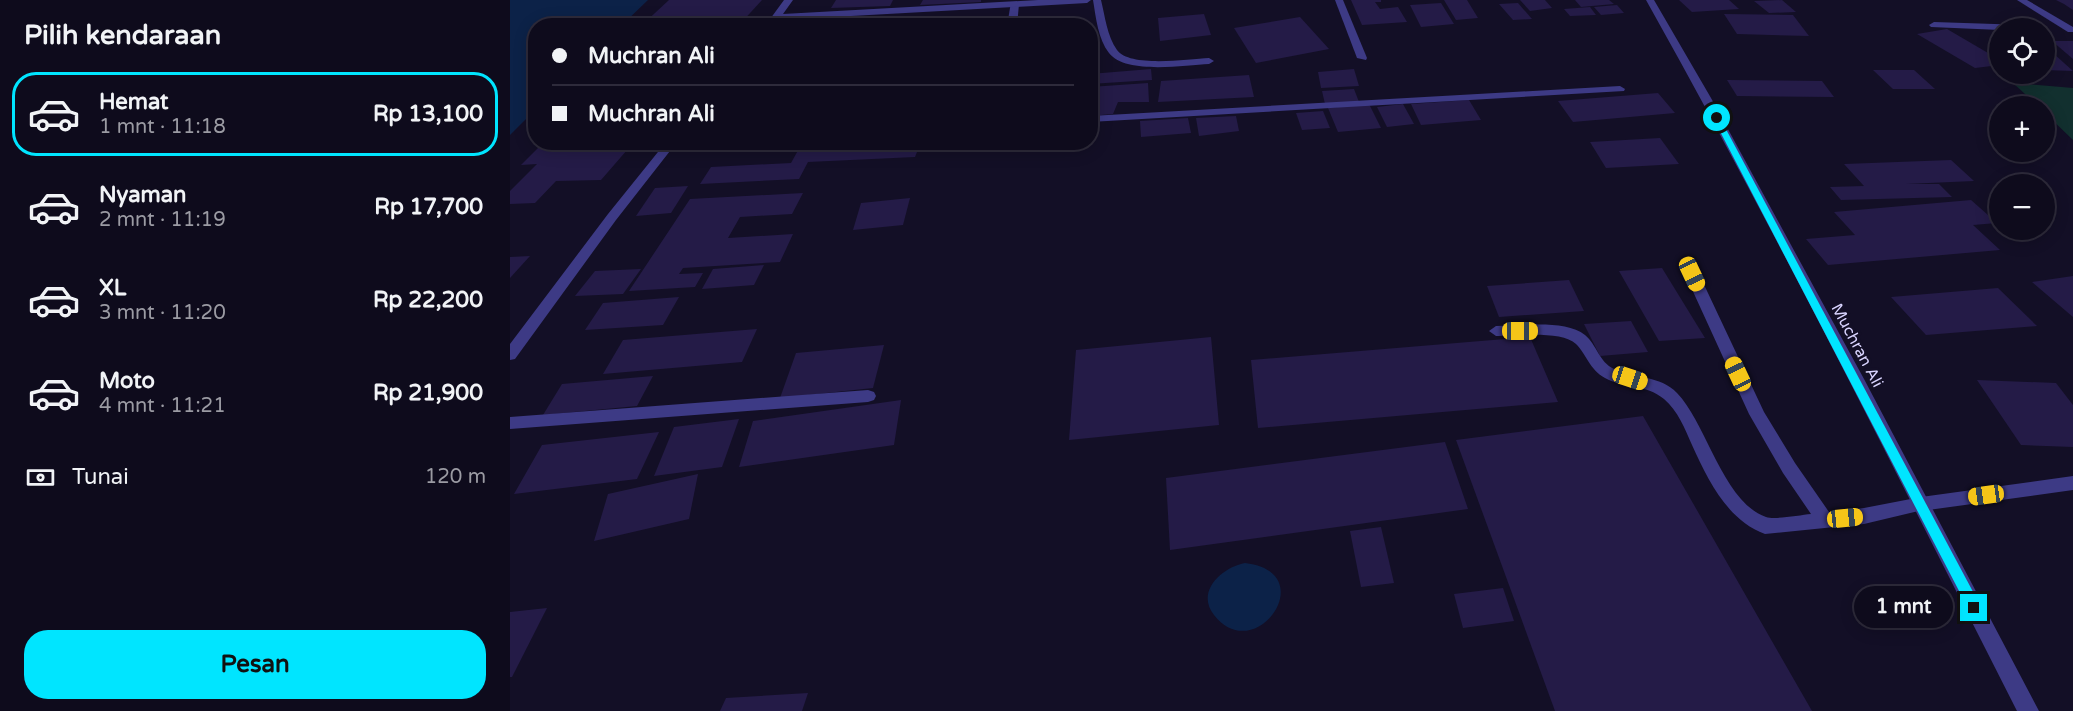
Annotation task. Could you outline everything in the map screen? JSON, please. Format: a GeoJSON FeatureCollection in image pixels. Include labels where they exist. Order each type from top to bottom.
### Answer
{"type":"FeatureCollection","features":[{"type":"Feature","properties":{"kind":"street"},"geometry":{"type":"LineString","coordinates":[[776,17],[789,0]]}},
{"type":"Feature","properties":{"kind":"street"},"geometry":{"type":"LineString","coordinates":[[776,17],[1088,0]]}},
{"type":"Feature","properties":{"kind":"street"},"geometry":{"type":"LineString","coordinates":[[1097,0],[1109,44],[1117,56],[1133,63],[1209,61]]}},
{"type":"Feature","properties":{"kind":"street"},"geometry":{"type":"LineString","coordinates":[[1339,0],[1362,58]]}},
{"type":"Feature","properties":{"kind":"street","name":"Muchran Ali"},"geometry":{"type":"LineString","coordinates":[[1650,0],[1706,98],[2028,711]]}},
{"type":"Feature","properties":{"kind":"street"},"geometry":{"type":"LineString","coordinates":[[2021,0],[2072,31]]}},
{"type":"Feature","properties":{"kind":"street"},"geometry":{"type":"LineString","coordinates":[[1013,18],[1014,4]]}},
{"type":"Feature","properties":{"kind":"street"},"geometry":{"type":"LineString","coordinates":[[1934,25],[1989,27]]}},
{"type":"Feature","properties":{"kind":"street"},"geometry":{"type":"LineString","coordinates":[[2055,30],[2072,31]]}},
{"type":"Feature","properties":{"kind":"street"},"geometry":{"type":"LineString","coordinates":[[1098,119],[1620,89]]}},
{"type":"Feature","properties":{"kind":"street"},"geometry":{"type":"LineString","coordinates":[[510,355],[612,217],[666,150]]}},
{"type":"Feature","properties":{"kind":"street"},"geometry":{"type":"LineString","coordinates":[[1692,274],[1757,414],[1789,468],[1825,520]]}},
{"type":"Feature","properties":{"kind":"street"},"geometry":{"type":"LineString","coordinates":[[1496,331],[1566,331],[1581,340],[1598,366],[1612,375],[1659,387],[1671,396],[1688,418],[1714,475],[1743,513],[1765,526],[1864,516],[1921,504],[2073,483]]}},
{"type":"Feature","properties":{"kind":"street"},"geometry":{"type":"LineString","coordinates":[[510,423],[868,396]]}},
{"type":"Feature","properties":{"kind":"green space"},"geometry":{"type":"Polygon","coordinates":[[[2014,84],[2073,88],[2073,140],[2055,123],[2055,96],[2027,96],[2014,84]]]}},
{"type":"Feature","properties":{"kind":"water"},"geometry":{"type":"Polygon","coordinates":[[[510,0],[648,0],[629,18],[528,18],[528,117],[510,135],[510,0]]]}},
{"type":"Feature","properties":{"kind":"water"},"geometry":{"type":"Polygon","coordinates":[[[1245,563],[1268,570],[1279,582],[1280,597],[1274,612],[1262,624],[1247,630],[1230,628],[1214,615],[1209,606],[1208,597],[1214,582],[1221,575],[1228,569],[1245,563]]]}},
{"type":"Feature","properties":{"kind":"building"},"geometry":{"type":"Polygon","coordinates":[[[669,0],[762,0],[746,18],[650,18],[669,0]]]}},
{"type":"Feature","properties":{"kind":"building"},"geometry":{"type":"Polygon","coordinates":[[[836,0],[893,0],[890,6],[831,8],[836,0]]]}},
{"type":"Feature","properties":{"kind":"building"},"geometry":{"type":"Polygon","coordinates":[[[923,0],[981,0],[981,2],[920,5],[923,0]]]}},
{"type":"Feature","properties":{"kind":"building"},"geometry":{"type":"Polygon","coordinates":[[[1351,0],[1381,0],[1381,2],[1375,2],[1380,9],[1398,7],[1407,22],[1362,25],[1351,0]]]}},
{"type":"Feature","properties":{"kind":"building"},"geometry":{"type":"Polygon","coordinates":[[[1444,0],[1467,0],[1478,18],[1456,20],[1444,0]]]}},
{"type":"Feature","properties":{"kind":"building"},"geometry":{"type":"Polygon","coordinates":[[[1520,0],[1545,0],[1552,8],[1530,11],[1520,0]]]}},
{"type":"Feature","properties":{"kind":"building"},"geometry":{"type":"Polygon","coordinates":[[[1575,0],[1609,0],[1614,4],[1581,7],[1575,0]]]}},
{"type":"Feature","properties":{"kind":"building"},"geometry":{"type":"Polygon","coordinates":[[[1679,0],[1729,0],[1739,9],[1692,12],[1679,0]]]}},
{"type":"Feature","properties":{"kind":"building"},"geometry":{"type":"Polygon","coordinates":[[[1782,0],[1796,12],[1769,13],[1754,1],[1782,0]]]}},
{"type":"Feature","properties":{"kind":"building"},"geometry":{"type":"Polygon","coordinates":[[[2056,0],[2073,0],[2073,10],[2064,4],[2056,0]]]}},
{"type":"Feature","properties":{"kind":"building"},"geometry":{"type":"Polygon","coordinates":[[[1441,3],[1454,24],[1421,27],[1410,5],[1441,3]]]}},
{"type":"Feature","properties":{"kind":"building"},"geometry":{"type":"Polygon","coordinates":[[[1518,3],[1532,19],[1513,20],[1499,4],[1518,3]]]}},
{"type":"Feature","properties":{"kind":"building"},"geometry":{"type":"Polygon","coordinates":[[[1617,5],[1624,13],[1601,15],[1594,7],[1617,5]]]}},
{"type":"Feature","properties":{"kind":"building"},"geometry":{"type":"Polygon","coordinates":[[[1590,7],[1596,15],[1570,16],[1564,9],[1590,7]]]}},
{"type":"Feature","properties":{"kind":"building"},"geometry":{"type":"Polygon","coordinates":[[[1204,14],[1211,35],[1160,41],[1158,18],[1204,14]]]}},
{"type":"Feature","properties":{"kind":"building"},"geometry":{"type":"Polygon","coordinates":[[[1724,14],[1793,15],[1809,36],[1737,34],[1724,14]]]}},
{"type":"Feature","properties":{"kind":"building"},"geometry":{"type":"Polygon","coordinates":[[[1300,17],[1329,49],[1256,63],[1234,28],[1300,17]]]}},
{"type":"Feature","properties":{"kind":"building"},"geometry":{"type":"Polygon","coordinates":[[[1947,29],[1989,54],[1989,66],[1975,68],[1917,34],[1947,29]]]}},
{"type":"Feature","properties":{"kind":"building"},"geometry":{"type":"Polygon","coordinates":[[[2055,41],[2073,41],[2073,59],[2055,44],[2055,41]]]}},
{"type":"Feature","properties":{"kind":"building"},"geometry":{"type":"Polygon","coordinates":[[[2055,55],[2073,71],[2055,70],[2055,55]]]}},
{"type":"Feature","properties":{"kind":"building"},"geometry":{"type":"Polygon","coordinates":[[[1151,69],[1152,80],[1098,83],[1098,73],[1151,69]]]}},
{"type":"Feature","properties":{"kind":"building"},"geometry":{"type":"Polygon","coordinates":[[[1354,69],[1359,86],[1321,88],[1318,72],[1354,69]]]}},
{"type":"Feature","properties":{"kind":"building"},"geometry":{"type":"Polygon","coordinates":[[[1873,70],[1914,70],[1935,89],[1893,89],[1873,70]]]}},
{"type":"Feature","properties":{"kind":"building"},"geometry":{"type":"Polygon","coordinates":[[[1249,75],[1254,97],[1158,102],[1161,81],[1249,75]]]}},
{"type":"Feature","properties":{"kind":"building"},"geometry":{"type":"Polygon","coordinates":[[[1727,80],[1822,81],[1834,97],[1737,96],[1727,80]]]}},
{"type":"Feature","properties":{"kind":"building"},"geometry":{"type":"Polygon","coordinates":[[[1148,83],[1149,102],[1118,102],[1113,114],[1098,115],[1098,86],[1148,83]]]}},
{"type":"Feature","properties":{"kind":"building"},"geometry":{"type":"Polygon","coordinates":[[[1354,89],[1359,102],[1325,104],[1322,91],[1354,89]]]}},
{"type":"Feature","properties":{"kind":"building"},"geometry":{"type":"Polygon","coordinates":[[[1658,93],[1675,113],[1573,122],[1558,101],[1658,93]]]}},
{"type":"Feature","properties":{"kind":"building"},"geometry":{"type":"Polygon","coordinates":[[[1469,100],[1481,120],[1421,125],[1411,104],[1469,100]]]}},
{"type":"Feature","properties":{"kind":"building"},"geometry":{"type":"Polygon","coordinates":[[[1369,104],[1381,128],[1338,132],[1328,108],[1369,104]]]}},
{"type":"Feature","properties":{"kind":"building"},"geometry":{"type":"Polygon","coordinates":[[[1403,104],[1414,124],[1387,127],[1377,107],[1403,104]]]}},
{"type":"Feature","properties":{"kind":"building"},"geometry":{"type":"Polygon","coordinates":[[[1323,111],[1330,128],[1302,130],[1296,113],[1323,111]]]}},
{"type":"Feature","properties":{"kind":"building"},"geometry":{"type":"Polygon","coordinates":[[[1236,116],[1239,131],[1199,136],[1196,118],[1236,116]]]}},
{"type":"Feature","properties":{"kind":"building"},"geometry":{"type":"Polygon","coordinates":[[[1188,118],[1191,133],[1141,137],[1140,121],[1188,118]]]}},
{"type":"Feature","properties":{"kind":"building"},"geometry":{"type":"Polygon","coordinates":[[[1660,138],[1679,164],[1606,168],[1590,142],[1660,138]]]}},
{"type":"Feature","properties":{"kind":"building"},"geometry":{"type":"Polygon","coordinates":[[[536,150],[627,150],[601,180],[556,181],[535,203],[510,204],[510,191],[537,164],[521,165],[536,150]]]}},
{"type":"Feature","properties":{"kind":"building"},"geometry":{"type":"Polygon","coordinates":[[[798,150],[918,150],[915,157],[808,162],[799,179],[700,184],[711,167],[791,163],[798,150]]]}},
{"type":"Feature","properties":{"kind":"building"},"geometry":{"type":"Polygon","coordinates":[[[1951,160],[1974,181],[1906,184],[1939,184],[1952,197],[1841,200],[1830,187],[1864,186],[1844,164],[1951,160]]]}},
{"type":"Feature","properties":{"kind":"building"},"geometry":{"type":"Polygon","coordinates":[[[688,186],[671,213],[636,216],[655,188],[688,186]]]}},
{"type":"Feature","properties":{"kind":"building"},"geometry":{"type":"Polygon","coordinates":[[[803,193],[792,214],[740,217],[728,238],[793,234],[780,262],[683,268],[679,274],[703,273],[695,287],[629,291],[690,199],[803,193]]]}},
{"type":"Feature","properties":{"kind":"building"},"geometry":{"type":"Polygon","coordinates":[[[910,198],[903,225],[853,230],[861,203],[910,198]]]}},
{"type":"Feature","properties":{"kind":"building"},"geometry":{"type":"Polygon","coordinates":[[[1971,200],[1989,216],[1989,224],[1973,225],[2000,250],[1828,265],[1806,239],[1855,235],[1834,212],[1971,200]]]}},
{"type":"Feature","properties":{"kind":"building"},"geometry":{"type":"Polygon","coordinates":[[[530,256],[510,278],[510,257],[530,256]]]}},
{"type":"Feature","properties":{"kind":"building"},"geometry":{"type":"Polygon","coordinates":[[[764,265],[754,285],[702,289],[713,269],[764,265]]]}},
{"type":"Feature","properties":{"kind":"building"},"geometry":{"type":"Polygon","coordinates":[[[1662,268],[1705,338],[1659,341],[1619,271],[1662,268]]]}},
{"type":"Feature","properties":{"kind":"building"},"geometry":{"type":"Polygon","coordinates":[[[641,269],[623,294],[575,296],[595,271],[641,269]]]}},
{"type":"Feature","properties":{"kind":"building"},"geometry":{"type":"Polygon","coordinates":[[[2073,276],[2073,317],[2032,282],[2073,276]]]}},
{"type":"Feature","properties":{"kind":"building"},"geometry":{"type":"Polygon","coordinates":[[[1569,280],[1584,311],[1499,317],[1487,286],[1569,280]]]}},
{"type":"Feature","properties":{"kind":"building"},"geometry":{"type":"Polygon","coordinates":[[[1998,288],[2037,326],[1926,335],[1891,297],[1998,288]]]}},
{"type":"Feature","properties":{"kind":"building"},"geometry":{"type":"Polygon","coordinates":[[[679,297],[663,325],[585,330],[603,303],[679,297]]]}},
{"type":"Feature","properties":{"kind":"building"},"geometry":{"type":"Polygon","coordinates":[[[1631,321],[1648,352],[1600,356],[1584,324],[1631,321]]]}},
{"type":"Feature","properties":{"kind":"building"},"geometry":{"type":"Polygon","coordinates":[[[757,329],[742,362],[603,374],[623,340],[757,329]]]}},
{"type":"Feature","properties":{"kind":"building"},"geometry":{"type":"Polygon","coordinates":[[[1211,337],[1219,425],[1069,440],[1076,350],[1211,337]]]}},
{"type":"Feature","properties":{"kind":"building"},"geometry":{"type":"Polygon","coordinates":[[[1530,337],[1558,402],[1258,428],[1251,360],[1530,337]]]}},
{"type":"Feature","properties":{"kind":"building"},"geometry":{"type":"Polygon","coordinates":[[[884,345],[873,388],[780,398],[796,353],[884,345]]]}},
{"type":"Feature","properties":{"kind":"building"},"geometry":{"type":"Polygon","coordinates":[[[653,376],[637,406],[543,415],[562,384],[653,376]]]}},
{"type":"Feature","properties":{"kind":"building"},"geometry":{"type":"Polygon","coordinates":[[[1977,380],[2056,383],[2073,405],[2073,447],[2021,445],[1977,380]]]}},
{"type":"Feature","properties":{"kind":"building"},"geometry":{"type":"Polygon","coordinates":[[[901,400],[894,445],[739,467],[753,421],[901,400]]]}},
{"type":"Feature","properties":{"kind":"building"},"geometry":{"type":"Polygon","coordinates":[[[1643,416],[1812,711],[1555,711],[1456,440],[1643,416]]]}},
{"type":"Feature","properties":{"kind":"building"},"geometry":{"type":"Polygon","coordinates":[[[739,419],[722,467],[654,476],[674,427],[739,419]]]}},
{"type":"Feature","properties":{"kind":"building"},"geometry":{"type":"Polygon","coordinates":[[[659,432],[637,479],[514,494],[542,445],[659,432]]]}},
{"type":"Feature","properties":{"kind":"building"},"geometry":{"type":"Polygon","coordinates":[[[1445,442],[1468,509],[1170,550],[1166,478],[1445,442]]]}},
{"type":"Feature","properties":{"kind":"building"},"geometry":{"type":"Polygon","coordinates":[[[698,474],[689,519],[594,541],[608,494],[698,474]]]}},
{"type":"Feature","properties":{"kind":"building"},"geometry":{"type":"Polygon","coordinates":[[[1381,527],[1394,583],[1361,587],[1350,531],[1381,527]]]}},
{"type":"Feature","properties":{"kind":"building"},"geometry":{"type":"Polygon","coordinates":[[[1503,588],[1514,621],[1463,628],[1454,594],[1503,588]]]}},
{"type":"Feature","properties":{"kind":"building"},"geometry":{"type":"Polygon","coordinates":[[[547,608],[512,677],[510,677],[510,612],[547,608]]]}},
{"type":"Feature","properties":{"kind":"building"},"geometry":{"type":"Polygon","coordinates":[[[808,693],[802,711],[720,711],[726,698],[808,693]]]}},
{"type":"Feature","properties":{"kind":"route"},"geometry":{"type":"LineString","coordinates":[[1717,118],[1856,379],[1974,608]]}}]}
